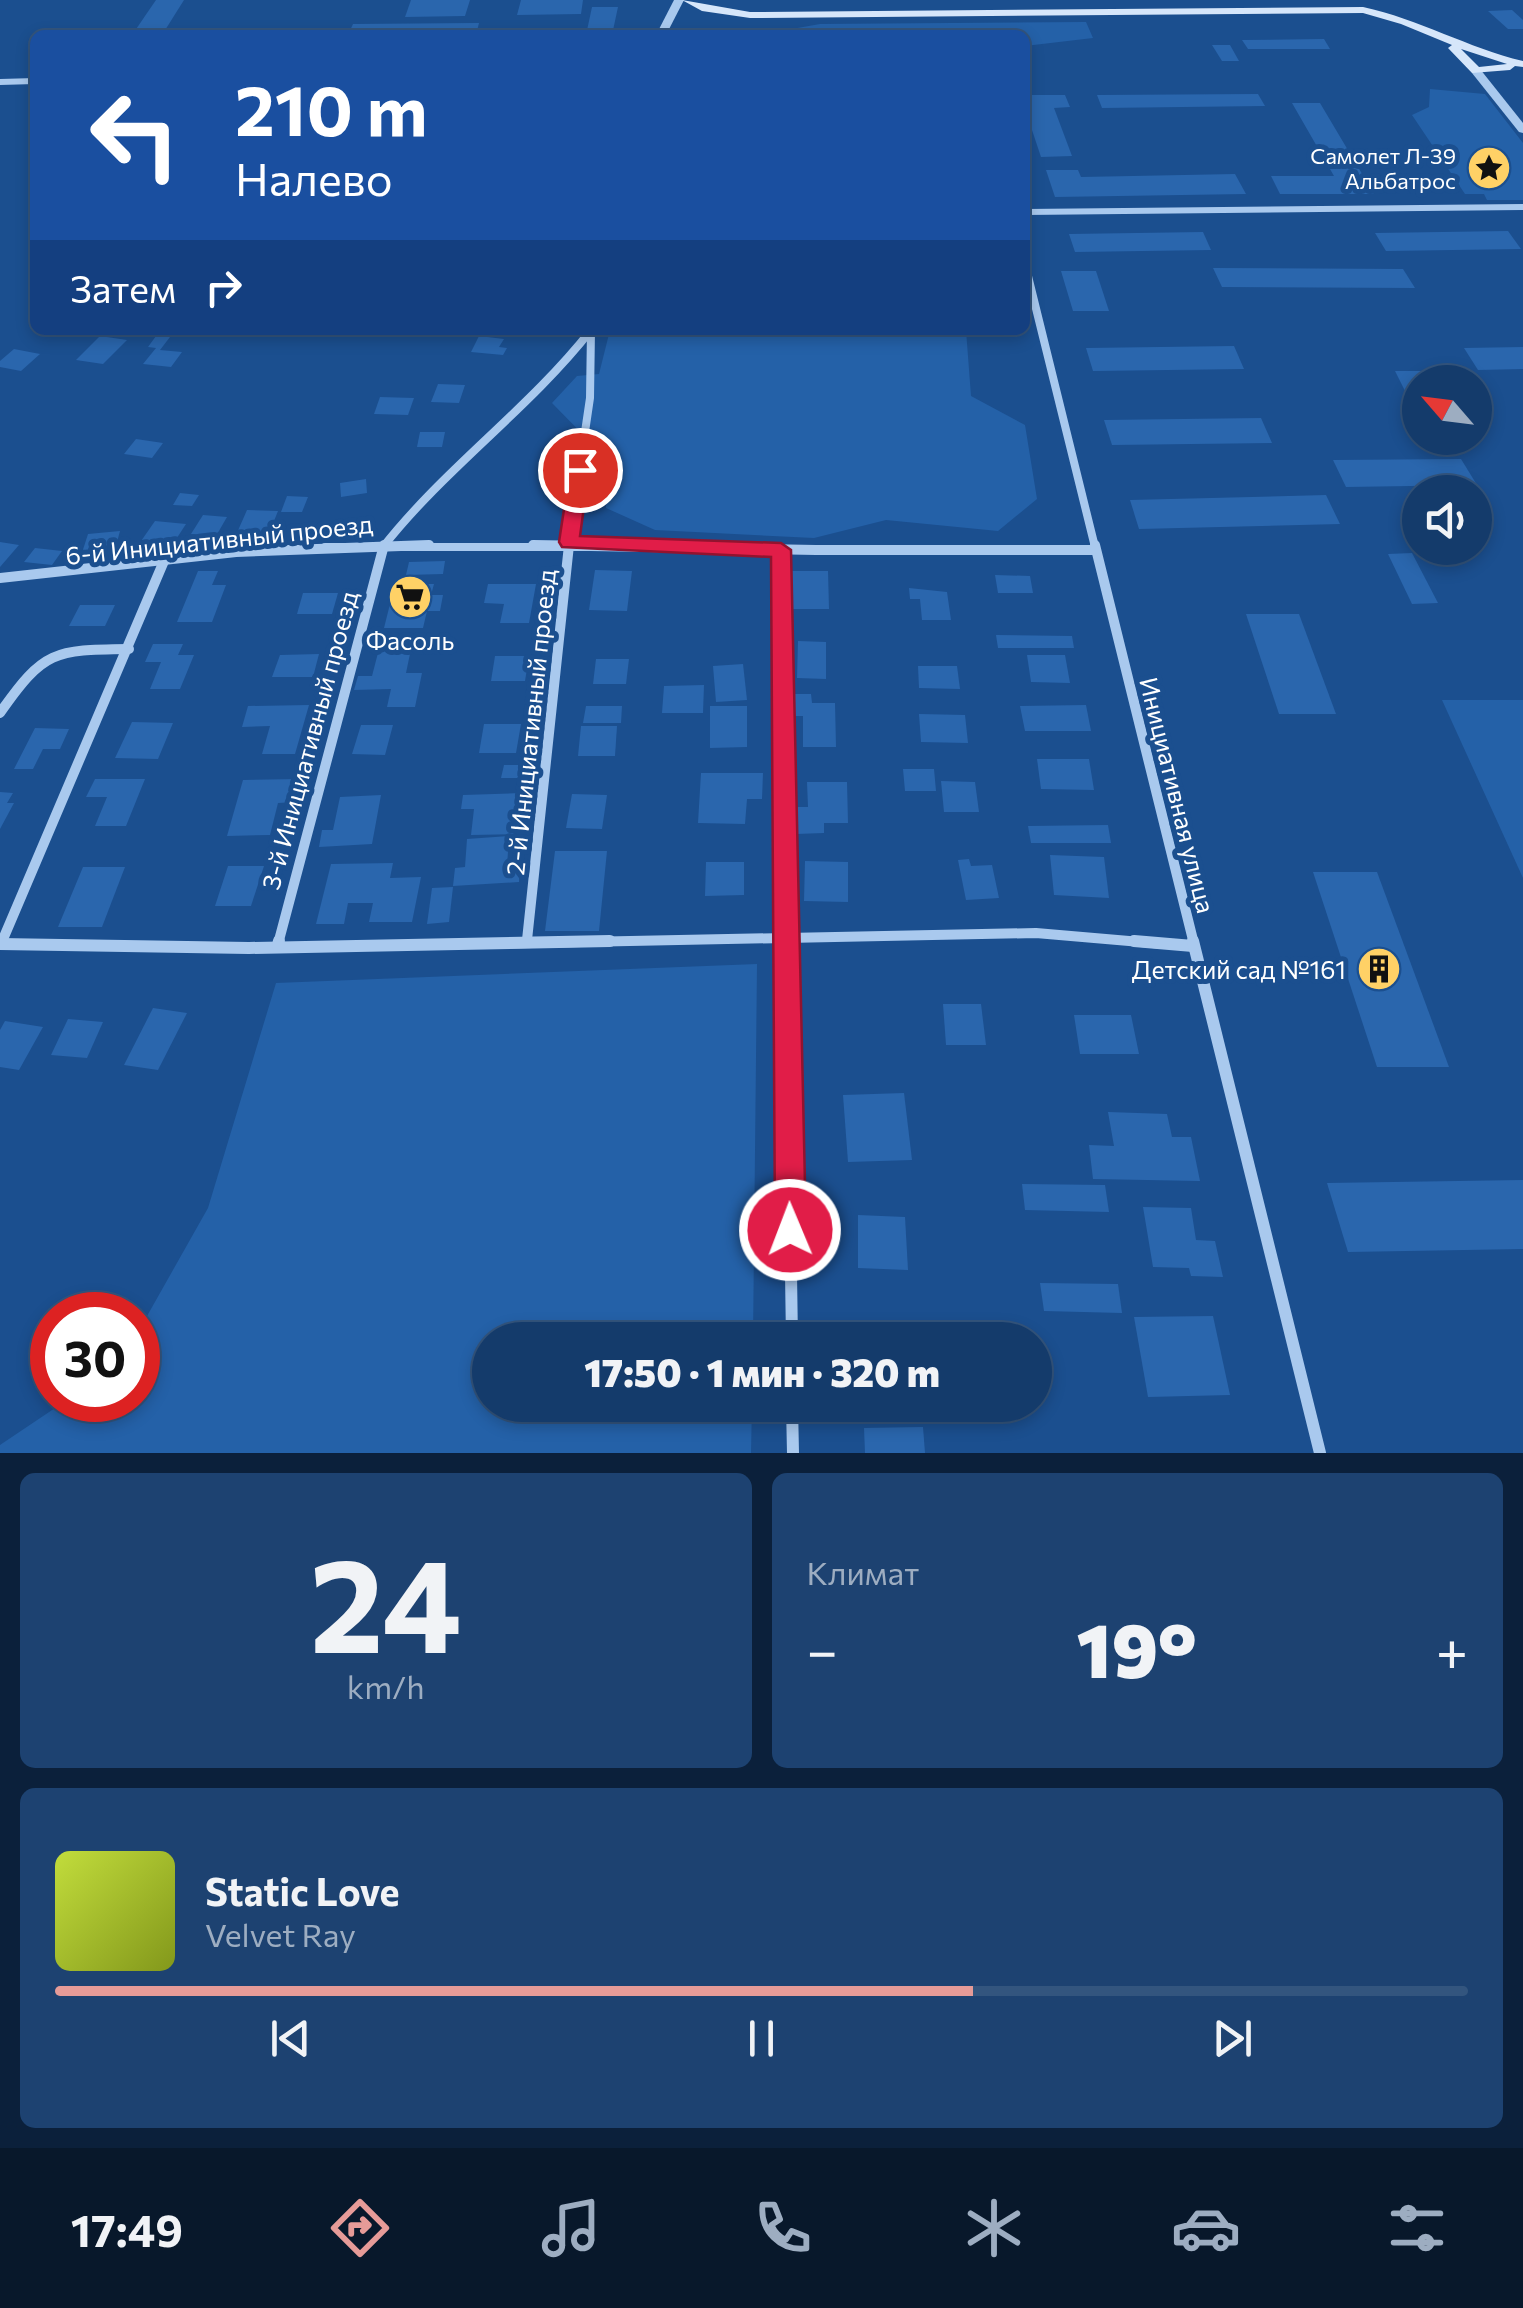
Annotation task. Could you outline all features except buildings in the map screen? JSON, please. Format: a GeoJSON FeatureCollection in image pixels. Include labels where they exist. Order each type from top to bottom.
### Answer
{"type":"FeatureCollection","features":[{"type":"Feature","properties":{"kind":"main road"},"geometry":{"type":"LineString","coordinates":[[683,0],[706,10],[750,15],[1363,10],[1418,22],[1477,53],[1523,65]]}},
{"type":"Feature","properties":{"kind":"main road"},"geometry":{"type":"LineString","coordinates":[[1446,40],[1476,71],[1523,65]]}},
{"type":"Feature","properties":{"kind":"street"},"geometry":{"type":"LineString","coordinates":[[665,30],[683,0]]}},
{"type":"Feature","properties":{"kind":"street"},"geometry":{"type":"LineString","coordinates":[[1476,71],[1523,130]]}},
{"type":"Feature","properties":{"kind":"street"},"geometry":{"type":"LineString","coordinates":[[0,82],[30,81]]}},
{"type":"Feature","properties":{"kind":"street"},"geometry":{"type":"LineString","coordinates":[[1030,212],[1523,207]]}},
{"type":"Feature","properties":{"kind":"street","name":"Инициативная улица"},"geometry":{"type":"LineString","coordinates":[[1030,285],[1320,1453]]}},
{"type":"Feature","properties":{"kind":"street","name":"6-й Инициативный проезд"},"geometry":{"type":"LineString","coordinates":[[0,578],[84,574],[164,560],[268,550],[382,546],[473,450],[558,373],[587,335]]}},
{"type":"Feature","properties":{"kind":"street","name":"2-й Инициативный проезд"},"geometry":{"type":"LineString","coordinates":[[527,940],[569,542],[590,398],[591,335]]}},
{"type":"Feature","properties":{"kind":"street"},"geometry":{"type":"LineString","coordinates":[[382,546],[569,542],[781,550],[1094,550]]}},
{"type":"Feature","properties":{"kind":"street","name":"3-й Инициативный проезд"},"geometry":{"type":"LineString","coordinates":[[278,945],[382,546]]}},
{"type":"Feature","properties":{"kind":"street"},"geometry":{"type":"LineString","coordinates":[[781,550],[792,1322]]}},
{"type":"Feature","properties":{"kind":"street"},"geometry":{"type":"LineString","coordinates":[[164,560],[130,649],[0,944],[248,948],[1036,933],[1192,946]]}},
{"type":"Feature","properties":{"kind":"street"},"geometry":{"type":"LineString","coordinates":[[0,713],[31,667],[49,655],[130,649]]}},
{"type":"Feature","properties":{"kind":"street"},"geometry":{"type":"LineString","coordinates":[[792,1422],[793,1453]]}},
{"type":"Feature","properties":{"kind":"shaded area"},"geometry":{"type":"Polygon","coordinates":[[[1086,22],[1093,38],[1030,45],[1030,30],[786,30],[820,24],[1086,22]]]}},
{"type":"Feature","properties":{"kind":"shaded area"},"geometry":{"type":"Polygon","coordinates":[[[1430,89],[1485,94],[1523,143],[1523,200],[1487,200],[1484,194],[1465,194],[1412,115],[1429,107],[1430,89]]]}},
{"type":"Feature","properties":{"kind":"shaded area"},"geometry":{"type":"Polygon","coordinates":[[[609,335],[966,335],[971,396],[1025,425],[1037,499],[998,531],[886,520],[814,538],[655,530],[606,508],[602,454],[552,403],[577,376],[599,374],[609,335]]]}},
{"type":"Feature","properties":{"kind":"shaded area"},"geometry":{"type":"Polygon","coordinates":[[[1442,700],[1523,700],[1523,878],[1442,700]]]}},
{"type":"Feature","properties":{"kind":"shaded area"},"geometry":{"type":"Polygon","coordinates":[[[757,964],[753,1322],[472,1322],[472,1422],[752,1422],[751,1453],[0,1453],[0,1445],[34,1422],[160,1422],[160,1293],[208,1208],[276,983],[757,964]]]}},
{"type":"Feature","properties":{"kind":"place","name":"Самолет Л-39 Альбатрос"},"geometry":{"type":"Point","coordinates":[1489,168]}},
{"type":"Feature","properties":{"kind":"place","name":"Фасоль"},"geometry":{"type":"Point","coordinates":[410,597]}},
{"type":"Feature","properties":{"kind":"place","name":"Детский сад №161"},"geometry":{"type":"Point","coordinates":[1379,969]}},
{"type":"Feature","properties":{"kind":"route"},"geometry":{"type":"LineString","coordinates":[[580,470],[569,542],[781,550],[790,1230]]}}]}
